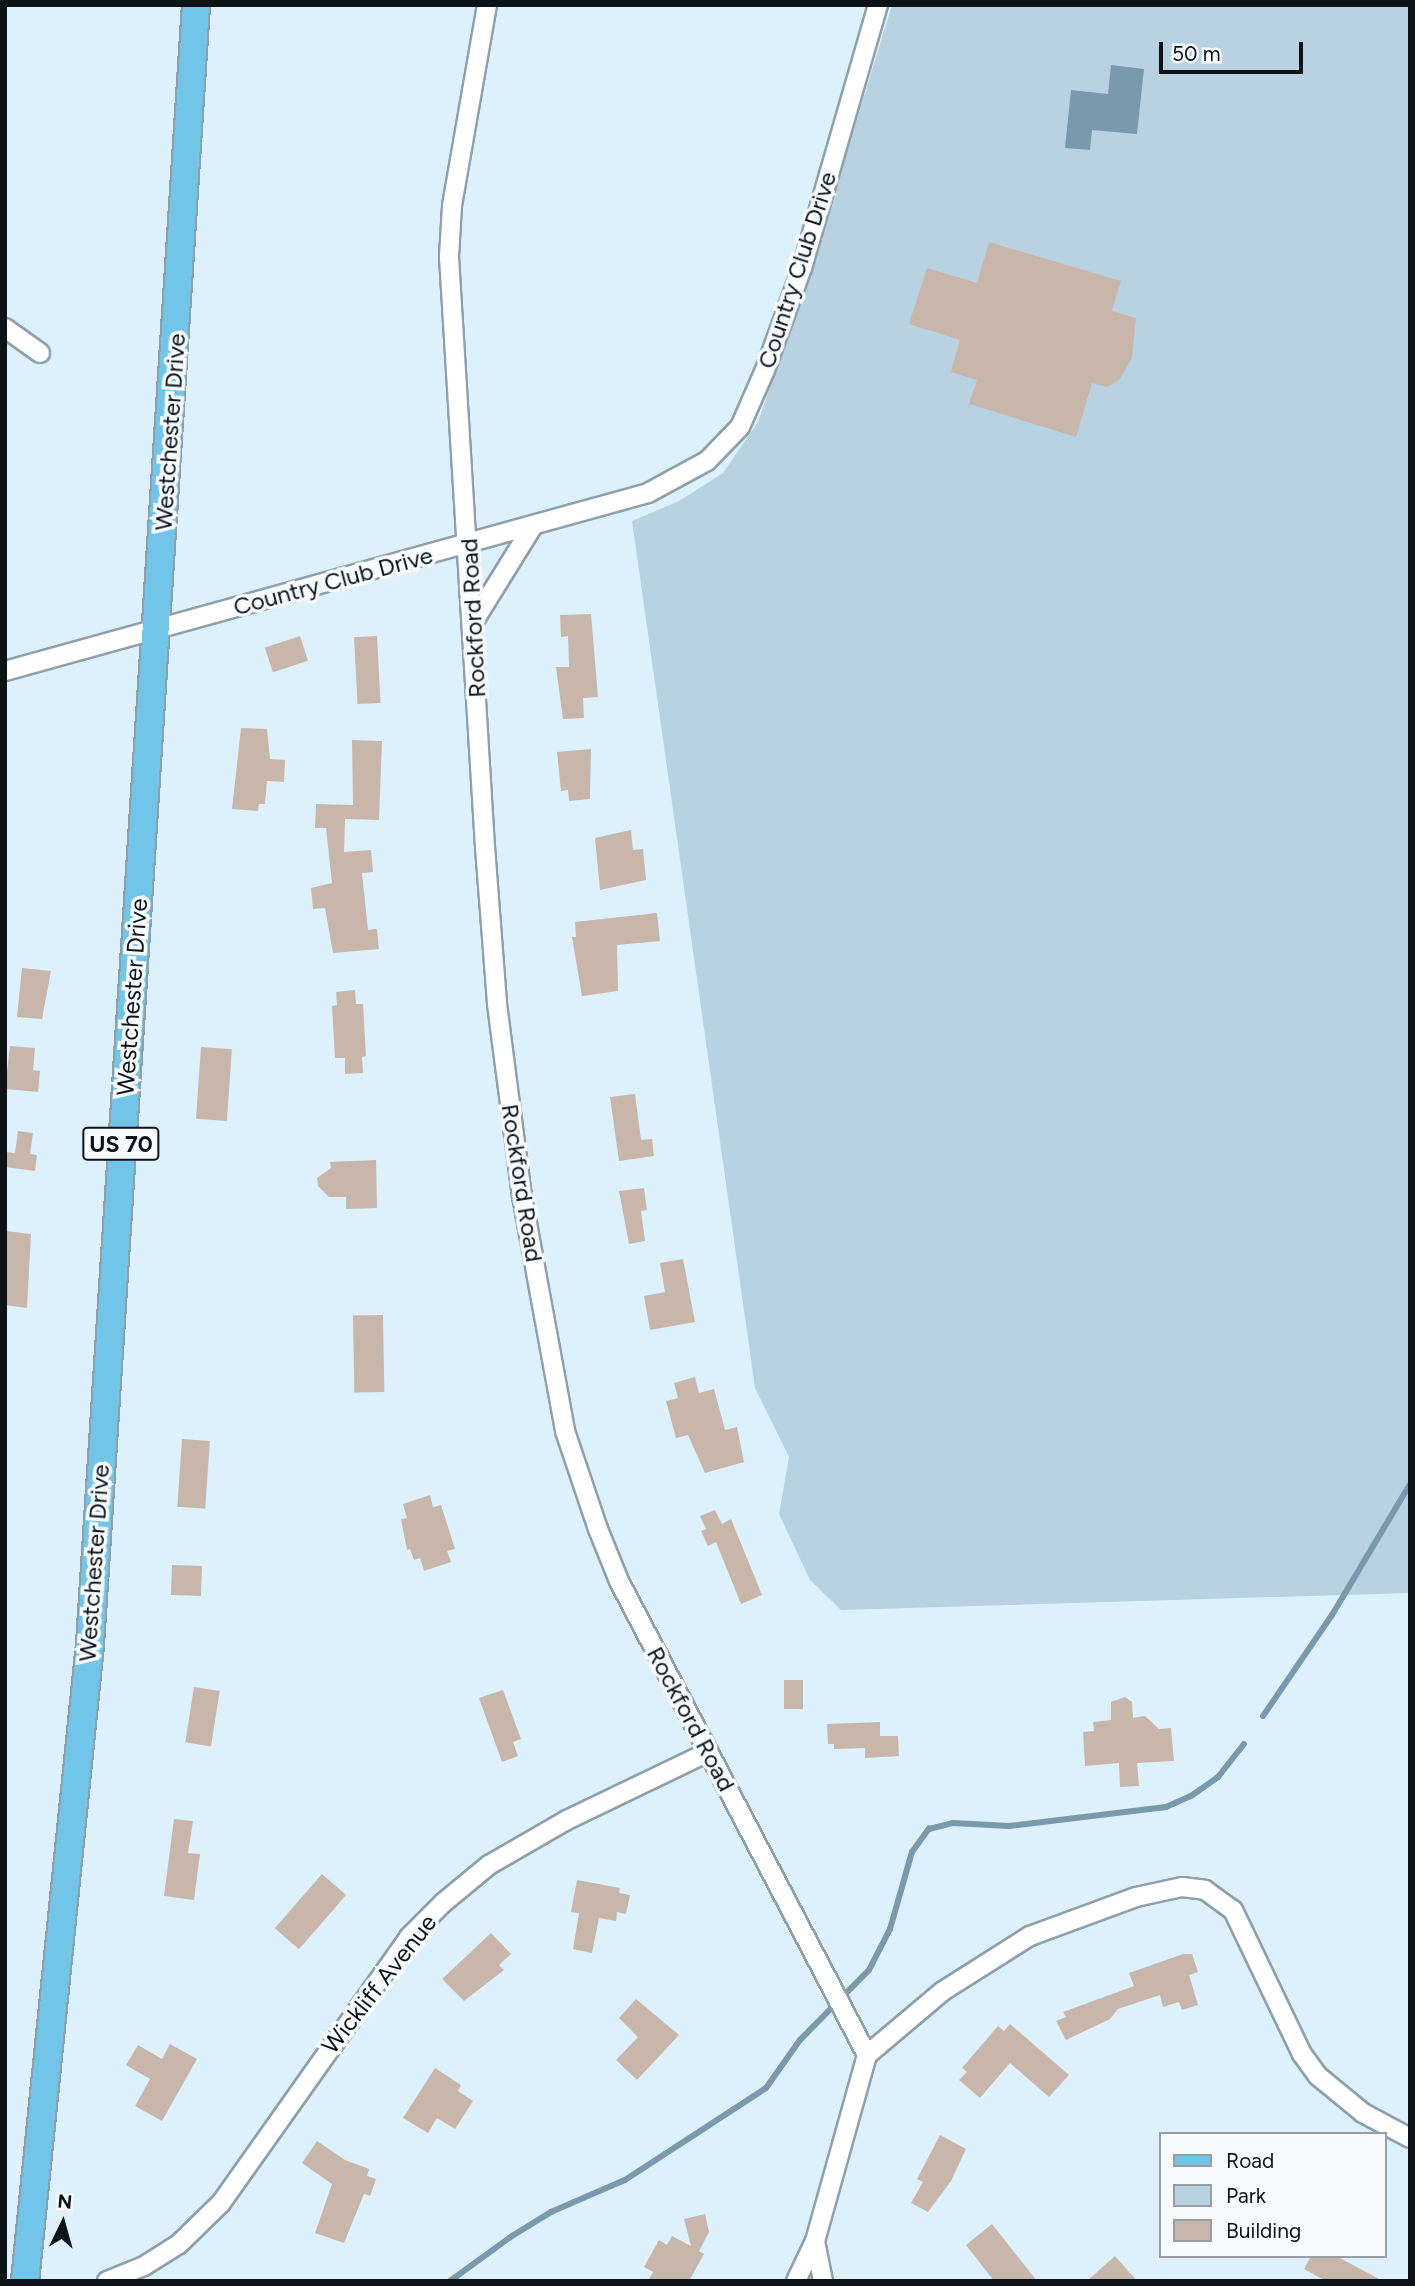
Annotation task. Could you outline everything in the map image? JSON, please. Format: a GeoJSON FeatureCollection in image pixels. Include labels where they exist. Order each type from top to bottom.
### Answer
{"type":"FeatureCollection","features":[{"type":"Feature","properties":{"kind":"main road","name":"Westchester Drive"},"geometry":{"type":"LineString","coordinates":[[25,2281],[90,1644],[196,5]]}},
{"type":"Feature","properties":{"kind":"street","name":"Rockford Road"},"geometry":{"type":"LineString","coordinates":[[486,5],[452,206],[449,257],[470,543],[498,1003],[522,1196],[565,1431],[619,1581],[867,2055]]}},
{"type":"Feature","properties":{"kind":"street","name":"Country Club Drive"},"geometry":{"type":"LineString","coordinates":[[5,671],[533,526],[671,484],[707,461],[740,427],[802,268],[878,5]]}},
{"type":"Feature","properties":{"kind":"street"},"geometry":{"type":"LineString","coordinates":[[5,328],[40,353]]}},
{"type":"Feature","properties":{"kind":"street"},"geometry":{"type":"LineString","coordinates":[[474,621],[533,526]]}},
{"type":"Feature","properties":{"kind":"street","name":"Wickliff Avenue"},"geometry":{"type":"LineString","coordinates":[[107,2281],[144,2266],[179,2244],[221,2203],[409,1937],[443,1903],[489,1865],[567,1820],[708,1752]]}},
{"type":"Feature","properties":{"kind":"street"},"geometry":{"type":"LineString","coordinates":[[796,2281],[815,2241],[867,2055],[943,1992],[1030,1936],[1136,1897],[1182,1887],[1205,1890],[1233,1910],[1302,2054],[1318,2076],[1363,2113],[1410,2138]]}},
{"type":"Feature","properties":{"kind":"street"},"geometry":{"type":"LineString","coordinates":[[815,2241],[823,2281]]}},
{"type":"Feature","properties":{"kind":"green space"},"geometry":{"type":"Polygon","coordinates":[[[892,5],[1410,5],[1410,1593],[841,1610],[810,1580],[779,1514],[789,1457],[755,1388],[632,521],[679,501],[723,473],[758,422],[813,262],[892,5]]]}},
{"type":"Feature","properties":{"kind":"shaded area"},"geometry":{"type":"Polygon","coordinates":[[[1111,65],[1144,69],[1137,134],[1092,130],[1090,150],[1065,148],[1071,90],[1108,94],[1111,65]]]}},
{"type":"Feature","properties":{"kind":"building"},"geometry":{"type":"Polygon","coordinates":[[[989,242],[1121,281],[1112,311],[1136,318],[1132,358],[1119,380],[1107,387],[1092,383],[1076,437],[969,404],[977,380],[951,372],[960,340],[909,324],[927,268],[977,283],[989,242]]]}},
{"type":"Feature","properties":{"kind":"building"},"geometry":{"type":"Polygon","coordinates":[[[591,614],[598,697],[583,698],[584,718],[563,719],[556,667],[569,667],[568,636],[561,637],[560,615],[591,614]]]}},
{"type":"Feature","properties":{"kind":"building"},"geometry":{"type":"Polygon","coordinates":[[[300,636],[308,661],[273,672],[265,647],[300,636]]]}},
{"type":"Feature","properties":{"kind":"building"},"geometry":{"type":"Polygon","coordinates":[[[377,636],[381,703],[358,704],[354,637],[377,636]]]}},
{"type":"Feature","properties":{"kind":"building"},"geometry":{"type":"Polygon","coordinates":[[[241,728],[267,729],[270,759],[285,760],[284,782],[267,781],[265,804],[259,804],[258,811],[232,809],[241,728]]]}},
{"type":"Feature","properties":{"kind":"building"},"geometry":{"type":"Polygon","coordinates":[[[352,740],[382,741],[379,820],[345,819],[344,852],[371,850],[373,872],[362,873],[368,930],[377,929],[379,949],[333,953],[325,908],[313,909],[311,888],[332,883],[326,828],[315,828],[316,804],[353,805],[352,740]]]}},
{"type":"Feature","properties":{"kind":"building"},"geometry":{"type":"Polygon","coordinates":[[[591,749],[590,799],[569,801],[568,790],[561,791],[557,752],[591,749]]]}},
{"type":"Feature","properties":{"kind":"building"},"geometry":{"type":"Polygon","coordinates":[[[631,830],[633,850],[643,849],[646,880],[600,890],[595,838],[631,830]]]}},
{"type":"Feature","properties":{"kind":"building"},"geometry":{"type":"Polygon","coordinates":[[[657,913],[660,941],[617,945],[618,991],[582,996],[572,937],[576,937],[575,922],[657,913]]]}},
{"type":"Feature","properties":{"kind":"building"},"geometry":{"type":"Polygon","coordinates":[[[22,968],[51,971],[42,1019],[17,1017],[22,968]]]}},
{"type":"Feature","properties":{"kind":"building"},"geometry":{"type":"Polygon","coordinates":[[[355,990],[356,1004],[363,1004],[366,1056],[362,1057],[363,1073],[345,1074],[345,1058],[335,1058],[332,1006],[337,1005],[336,992],[355,990]]]}},
{"type":"Feature","properties":{"kind":"building"},"geometry":{"type":"Polygon","coordinates":[[[10,1046],[35,1048],[33,1070],[40,1071],[38,1092],[5,1089],[10,1046]]]}},
{"type":"Feature","properties":{"kind":"building"},"geometry":{"type":"Polygon","coordinates":[[[201,1047],[232,1049],[227,1121],[196,1119],[201,1047]]]}},
{"type":"Feature","properties":{"kind":"building"},"geometry":{"type":"Polygon","coordinates":[[[635,1094],[641,1140],[652,1139],[654,1156],[619,1161],[610,1097],[635,1094]]]}},
{"type":"Feature","properties":{"kind":"building"},"geometry":{"type":"Polygon","coordinates":[[[18,1131],[33,1133],[30,1154],[37,1155],[35,1171],[5,1167],[5,1152],[15,1153],[18,1131]]]}},
{"type":"Feature","properties":{"kind":"building"},"geometry":{"type":"Polygon","coordinates":[[[376,1160],[377,1208],[346,1209],[346,1197],[329,1197],[318,1186],[317,1178],[331,1168],[330,1162],[376,1160]]]}},
{"type":"Feature","properties":{"kind":"building"},"geometry":{"type":"Polygon","coordinates":[[[644,1188],[647,1210],[641,1211],[645,1241],[629,1244],[619,1191],[644,1188]]]}},
{"type":"Feature","properties":{"kind":"building"},"geometry":{"type":"Polygon","coordinates":[[[5,1231],[31,1234],[27,1308],[5,1305],[5,1231]]]}},
{"type":"Feature","properties":{"kind":"building"},"geometry":{"type":"Polygon","coordinates":[[[683,1259],[695,1322],[650,1330],[644,1296],[665,1292],[660,1263],[683,1259]]]}},
{"type":"Feature","properties":{"kind":"building"},"geometry":{"type":"Polygon","coordinates":[[[383,1315],[384,1392],[354,1393],[353,1316],[383,1315]]]}},
{"type":"Feature","properties":{"kind":"building"},"geometry":{"type":"Polygon","coordinates":[[[695,1377],[699,1393],[714,1389],[725,1430],[737,1427],[744,1462],[705,1473],[688,1435],[676,1438],[666,1401],[678,1398],[674,1383],[695,1377]]]}},
{"type":"Feature","properties":{"kind":"building"},"geometry":{"type":"Polygon","coordinates":[[[182,1439],[210,1441],[205,1509],[177,1507],[182,1439]]]}},
{"type":"Feature","properties":{"kind":"building"},"geometry":{"type":"Polygon","coordinates":[[[430,1495],[433,1507],[441,1505],[455,1549],[447,1551],[451,1562],[424,1571],[420,1558],[414,1560],[410,1549],[407,1550],[401,1519],[407,1518],[403,1504],[430,1495]]]}},
{"type":"Feature","properties":{"kind":"building"},"geometry":{"type":"Polygon","coordinates":[[[715,1510],[722,1524],[731,1519],[762,1595],[741,1604],[716,1542],[708,1546],[701,1531],[706,1529],[700,1516],[715,1510]]]}},
{"type":"Feature","properties":{"kind":"building"},"geometry":{"type":"Polygon","coordinates":[[[172,1565],[202,1566],[201,1596],[171,1595],[172,1565]]]}},
{"type":"Feature","properties":{"kind":"building"},"geometry":{"type":"Polygon","coordinates":[[[784,1680],[803,1680],[803,1709],[784,1709],[784,1680]]]}},
{"type":"Feature","properties":{"kind":"building"},"geometry":{"type":"Polygon","coordinates":[[[194,1687],[220,1691],[211,1746],[185,1742],[194,1687]]]}},
{"type":"Feature","properties":{"kind":"building"},"geometry":{"type":"Polygon","coordinates":[[[503,1690],[521,1739],[513,1742],[518,1756],[502,1762],[479,1698],[503,1690]]]}},
{"type":"Feature","properties":{"kind":"building"},"geometry":{"type":"Polygon","coordinates":[[[1125,1697],[1132,1702],[1133,1718],[1145,1716],[1159,1729],[1171,1728],[1174,1761],[1137,1763],[1139,1786],[1120,1787],[1119,1763],[1085,1766],[1083,1732],[1094,1731],[1093,1722],[1111,1720],[1111,1702],[1125,1697]]]}},
{"type":"Feature","properties":{"kind":"building"},"geometry":{"type":"Polygon","coordinates":[[[880,1722],[880,1736],[898,1736],[899,1756],[865,1758],[865,1748],[834,1749],[834,1744],[828,1744],[827,1724],[880,1722]]]}},
{"type":"Feature","properties":{"kind":"building"},"geometry":{"type":"Polygon","coordinates":[[[174,1819],[193,1821],[188,1853],[200,1854],[194,1900],[164,1896],[174,1819]]]}},
{"type":"Feature","properties":{"kind":"building"},"geometry":{"type":"Polygon","coordinates":[[[322,1874],[346,1895],[299,1949],[275,1928],[322,1874]]]}},
{"type":"Feature","properties":{"kind":"building"},"geometry":{"type":"Polygon","coordinates":[[[577,1880],[620,1888],[619,1893],[630,1895],[626,1914],[617,1912],[616,1921],[599,1918],[592,1953],[573,1949],[579,1913],[571,1912],[577,1880]]]}},
{"type":"Feature","properties":{"kind":"building"},"geometry":{"type":"Polygon","coordinates":[[[491,1933],[511,1954],[499,1965],[504,1970],[464,2001],[442,1979],[491,1933]]]}},
{"type":"Feature","properties":{"kind":"building"},"geometry":{"type":"Polygon","coordinates":[[[1183,1954],[1192,1954],[1198,1972],[1189,1975],[1198,2005],[1182,2010],[1179,2002],[1163,2007],[1160,1995],[1118,2009],[1110,2019],[1066,2040],[1056,2021],[1066,2017],[1063,2012],[1134,1986],[1129,1973],[1183,1954]]]}},
{"type":"Feature","properties":{"kind":"building"},"geometry":{"type":"Polygon","coordinates":[[[636,1999],[679,2035],[637,2080],[616,2060],[638,2037],[619,2018],[636,1999]]]}},
{"type":"Feature","properties":{"kind":"building"},"geometry":{"type":"Polygon","coordinates":[[[1010,2024],[1069,2075],[1049,2097],[1010,2063],[980,2098],[959,2080],[967,2072],[962,2068],[998,2026],[1004,2031],[1010,2024]]]}},
{"type":"Feature","properties":{"kind":"building"},"geometry":{"type":"Polygon","coordinates":[[[170,2044],[197,2059],[162,2121],[135,2106],[150,2079],[126,2065],[138,2045],[162,2059],[170,2044]]]}},
{"type":"Feature","properties":{"kind":"building"},"geometry":{"type":"Polygon","coordinates":[[[435,2068],[461,2085],[458,2091],[473,2101],[455,2129],[437,2118],[428,2133],[403,2118],[435,2068]]]}},
{"type":"Feature","properties":{"kind":"building"},"geometry":{"type":"Polygon","coordinates":[[[940,2135],[966,2149],[951,2181],[928,2212],[911,2203],[923,2182],[917,2179],[940,2135]]]}},
{"type":"Feature","properties":{"kind":"building"},"geometry":{"type":"Polygon","coordinates":[[[317,2141],[345,2160],[369,2169],[367,2176],[376,2179],[370,2196],[364,2194],[344,2243],[315,2233],[332,2184],[302,2163],[317,2141]]]}},
{"type":"Feature","properties":{"kind":"building"},"geometry":{"type":"Polygon","coordinates":[[[705,2214],[709,2232],[699,2251],[704,2254],[689,2281],[648,2281],[653,2272],[644,2267],[659,2240],[667,2245],[672,2236],[691,2246],[684,2219],[705,2214]]]}},
{"type":"Feature","properties":{"kind":"building"},"geometry":{"type":"Polygon","coordinates":[[[992,2224],[1037,2281],[994,2281],[966,2245],[992,2224]]]}},
{"type":"Feature","properties":{"kind":"building"},"geometry":{"type":"Polygon","coordinates":[[[1115,2256],[1137,2281],[1087,2281],[1115,2256]]]}},
{"type":"Feature","properties":{"kind":"building"},"geometry":{"type":"Polygon","coordinates":[[[1310,2258],[1340,2258],[1383,2281],[1326,2281],[1304,2269],[1310,2258]]]}},
{"type":"Feature","properties":{"kind":"waterway"},"geometry":{"type":"LineString","coordinates":[[1263,1716],[1332,1615],[1410,1484]]}},
{"type":"Feature","properties":{"kind":"waterway"},"geometry":{"type":"LineString","coordinates":[[450,2281],[512,2236],[551,2212],[625,2180],[766,2088],[800,2040],[869,1970],[890,1929],[912,1852],[929,1829],[953,1823],[1009,1826],[1166,1807],[1191,1796],[1218,1777],[1244,1744]]}}]}
